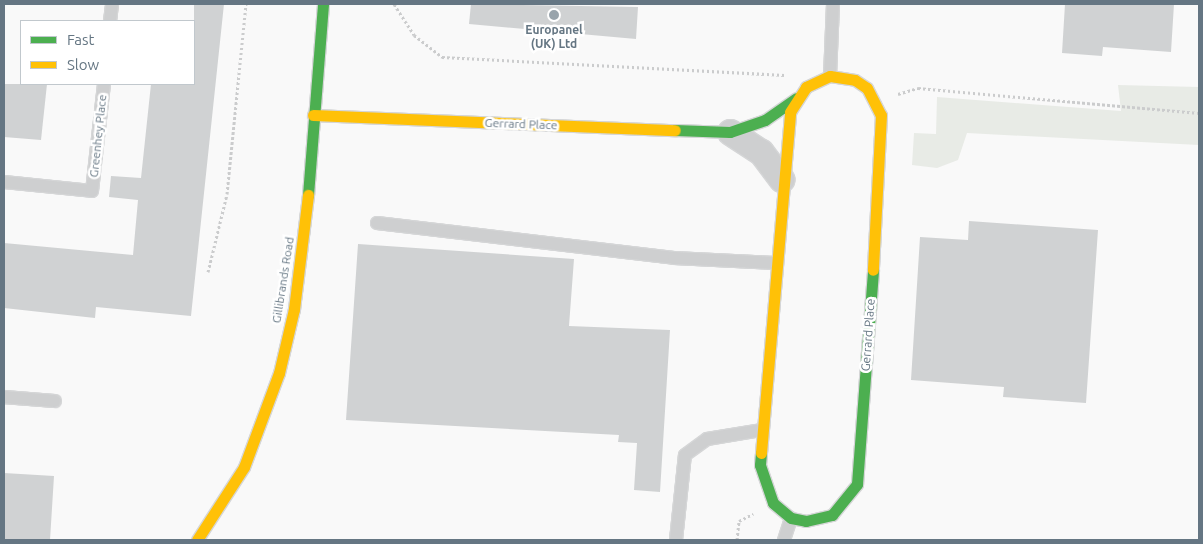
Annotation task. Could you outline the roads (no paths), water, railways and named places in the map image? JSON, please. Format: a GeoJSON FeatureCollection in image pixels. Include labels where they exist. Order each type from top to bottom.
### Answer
{"type":"FeatureCollection","features":[{"type":"Feature","properties":{"kind":"street","name":"Gillibrands Road"},"geometry":{"type":"LineString","coordinates":[[197,540],[244,467],[279,373],[294,309],[306,216],[323,4]]}},
{"type":"Feature","properties":{"kind":"street","name":"Gerrard Place"},"geometry":{"type":"LineString","coordinates":[[313,115],[730,132],[765,120],[824,78],[855,80],[875,100],[883,131],[857,484],[832,515],[806,521],[791,518]]}},
{"type":"Feature","properties":{"kind":"street"},"geometry":{"type":"LineString","coordinates":[[791,518],[773,503],[762,481],[762,430],[781,179],[796,98]]}},
{"type":"Feature","properties":{"kind":"street"},"geometry":{"type":"LineString","coordinates":[[730,132],[761,152],[781,179]]}},
{"type":"Feature","properties":{"kind":"lane"},"geometry":{"type":"LineString","coordinates":[[110,20],[112,4]]}},
{"type":"Feature","properties":{"kind":"lane"},"geometry":{"type":"LineString","coordinates":[[824,78],[833,4]]}},
{"type":"Feature","properties":{"kind":"lane","name":"Greenhey Place"},"geometry":{"type":"LineString","coordinates":[[4,182],[92,191],[104,85]]}},
{"type":"Feature","properties":{"kind":"lane"},"geometry":{"type":"LineString","coordinates":[[377,223],[674,258],[775,263]]}},
{"type":"Feature","properties":{"kind":"lane"},"geometry":{"type":"LineString","coordinates":[[4,397],[55,400]]}},
{"type":"Feature","properties":{"kind":"lane"},"geometry":{"type":"LineString","coordinates":[[676,540],[685,455],[707,439],[762,430]]}},
{"type":"Feature","properties":{"kind":"lane"},"geometry":{"type":"LineString","coordinates":[[784,540],[791,518]]}},
{"type":"Feature","properties":{"kind":"place","name":"Europanel (UK) Ltd"},"geometry":{"type":"Point","coordinates":[554,15]}}]}
